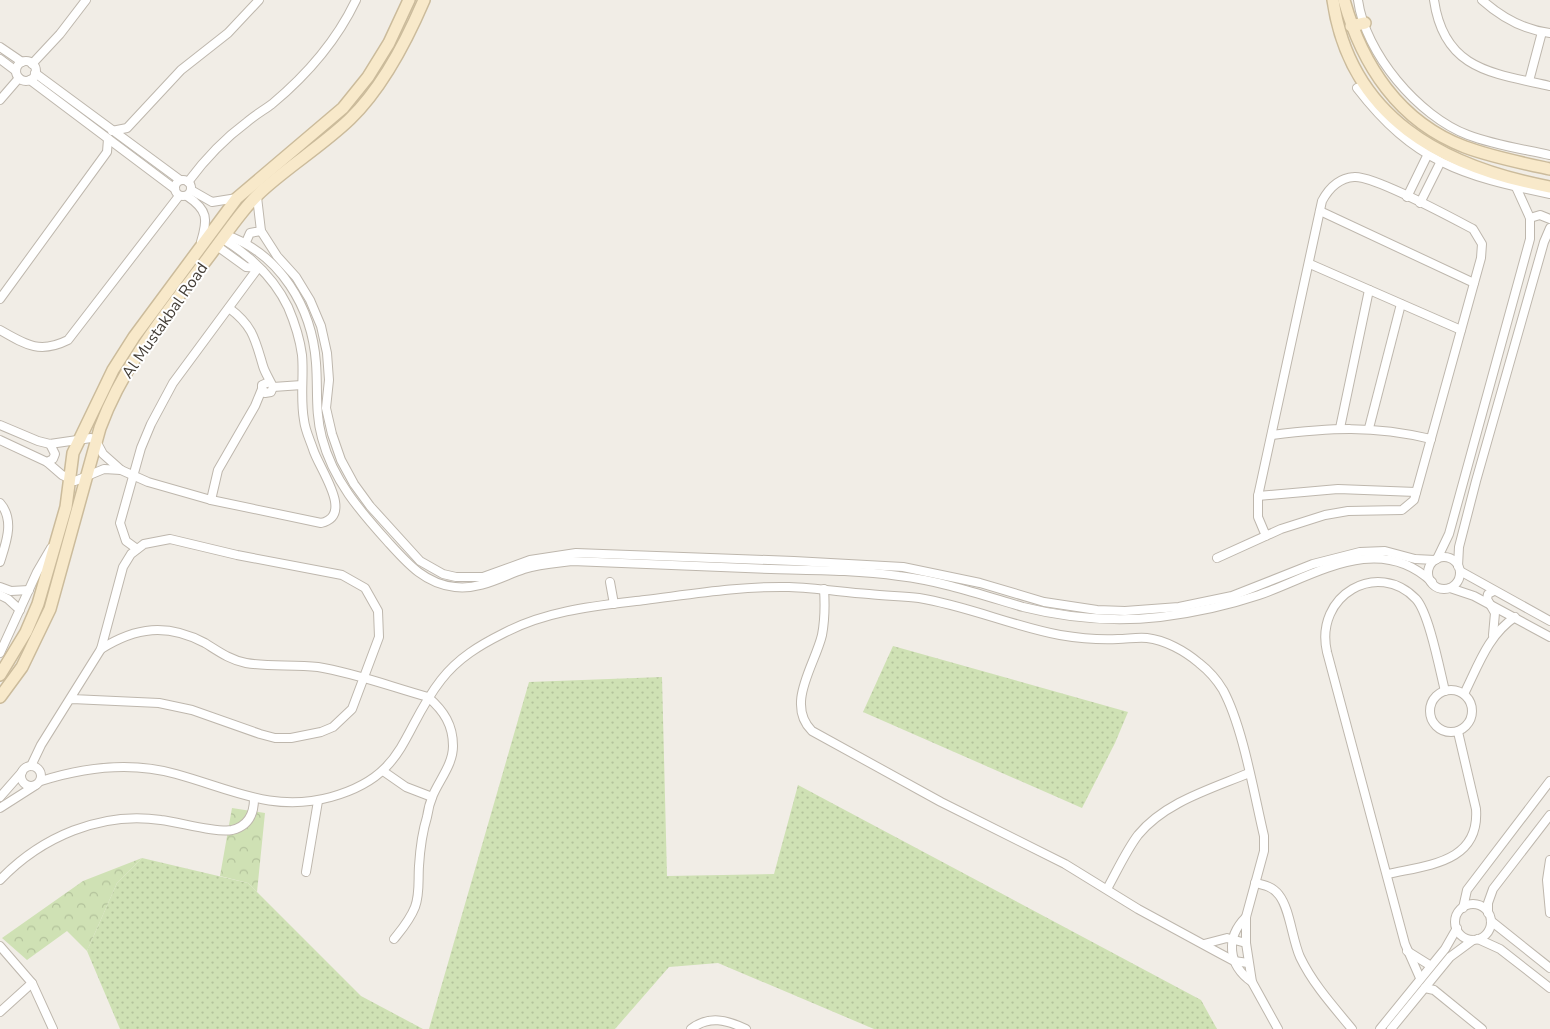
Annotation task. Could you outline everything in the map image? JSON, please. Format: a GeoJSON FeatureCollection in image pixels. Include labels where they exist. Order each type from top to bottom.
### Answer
{"type":"FeatureCollection","features":[{"type":"Feature","properties":{"kind":"main road","name":"Al Mustakbal Road"},"geometry":{"type":"LineString","coordinates":[[0,675],[22,639],[35,611],[66,507],[68,479],[78,439],[134,337],[200,245],[237,198],[343,108],[368,77],[389,43],[409,0]]}},
{"type":"Feature","properties":{"kind":"main road","name":"Al Mustakbal Road"},"geometry":{"type":"LineString","coordinates":[[0,697],[22,667],[50,609],[89,475],[96,441],[103,420],[123,377],[144,345],[222,240],[257,197],[352,118],[378,86],[400,50],[424,0]]}},
{"type":"Feature","properties":{"kind":"main road"},"geometry":{"type":"LineString","coordinates":[[1333,0],[1339,31],[1351,61],[1368,89],[1390,113],[1418,138],[1486,176],[1550,187]]}},
{"type":"Feature","properties":{"kind":"main road"},"geometry":{"type":"LineString","coordinates":[[1344,0],[1351,26],[1372,69],[1412,116],[1443,137],[1465,147],[1550,169]]}},
{"type":"Feature","properties":{"kind":"main road"},"geometry":{"type":"LineString","coordinates":[[1351,26],[1365,23]]}},
{"type":"Feature","properties":{"kind":"main road"},"geometry":{"type":"LineString","coordinates":[[1390,113],[1400,104]]}},
{"type":"Feature","properties":{"kind":"main road"},"geometry":{"type":"LineString","coordinates":[[96,404],[96,412],[103,420]]}},
{"type":"Feature","properties":{"kind":"main road"},"geometry":{"type":"LineString","coordinates":[[66,507],[70,500],[82,497]]}},
{"type":"Feature","properties":{"kind":"street"},"geometry":{"type":"LineString","coordinates":[[32,77],[32,64],[86,0]]}},
{"type":"Feature","properties":{"kind":"street"},"geometry":{"type":"LineString","coordinates":[[112,131],[127,128],[181,70],[228,33],[259,0]]}},
{"type":"Feature","properties":{"kind":"street"},"geometry":{"type":"LineString","coordinates":[[0,330],[31,346],[44,349],[68,340],[184,190],[206,158],[247,122],[271,105],[315,64],[332,44],[356,0]]}},
{"type":"Feature","properties":{"kind":"street"},"geometry":{"type":"LineString","coordinates":[[1358,0],[1365,23],[1386,66],[1418,104],[1459,131],[1502,145],[1550,155]]}},
{"type":"Feature","properties":{"kind":"street"},"geometry":{"type":"LineString","coordinates":[[1434,0],[1442,30],[1462,58],[1473,66],[1550,86]]}},
{"type":"Feature","properties":{"kind":"street"},"geometry":{"type":"LineString","coordinates":[[1482,0],[1506,18],[1546,32],[1529,81]]}},
{"type":"Feature","properties":{"kind":"street"},"geometry":{"type":"LineString","coordinates":[[0,46],[22,62],[32,64]]}},
{"type":"Feature","properties":{"kind":"street"},"geometry":{"type":"LineString","coordinates":[[0,60],[18,74],[32,77],[180,180],[184,190],[203,210],[207,223],[200,245]]}},
{"type":"Feature","properties":{"kind":"street"},"geometry":{"type":"LineString","coordinates":[[0,100],[18,74],[22,62]]}},
{"type":"Feature","properties":{"kind":"street"},"geometry":{"type":"LineString","coordinates":[[32,77],[120,148],[184,190],[212,202],[237,198]]}},
{"type":"Feature","properties":{"kind":"street"},"geometry":{"type":"LineString","coordinates":[[1357,88],[1391,128],[1427,156],[1440,163],[1516,187],[1550,194]]}},
{"type":"Feature","properties":{"kind":"street"},"geometry":{"type":"LineString","coordinates":[[127,128],[128,143]]}},
{"type":"Feature","properties":{"kind":"street"},"geometry":{"type":"LineString","coordinates":[[0,299],[107,152],[108,139]]}},
{"type":"Feature","properties":{"kind":"street"},"geometry":{"type":"LineString","coordinates":[[1499,157],[1502,145]]}},
{"type":"Feature","properties":{"kind":"street"},"geometry":{"type":"LineString","coordinates":[[107,152],[120,148]]}},
{"type":"Feature","properties":{"kind":"street"},"geometry":{"type":"LineString","coordinates":[[1407,197],[1427,156]]}},
{"type":"Feature","properties":{"kind":"street"},"geometry":{"type":"LineString","coordinates":[[1420,203],[1440,163]]}},
{"type":"Feature","properties":{"kind":"street"},"geometry":{"type":"LineString","coordinates":[[1217,558],[1305,520],[1348,511],[1402,510],[1414,500],[1482,253],[1479,236],[1473,229],[1370,179],[1354,176],[1344,179],[1327,191],[1320,211],[1258,496],[1258,517],[1266,536]]}},
{"type":"Feature","properties":{"kind":"street"},"geometry":{"type":"LineString","coordinates":[[1432,582],[1429,568],[1436,560],[1449,534],[1530,239],[1530,218],[1516,187]]}},
{"type":"Feature","properties":{"kind":"street"},"geometry":{"type":"LineString","coordinates":[[257,197],[261,231],[277,256],[296,277],[310,300],[320,326],[327,353],[329,380],[326,408],[341,460],[354,484],[370,506],[420,561],[431,569],[456,577],[482,577],[530,560],[576,553],[794,566],[898,576],[949,585],[1050,612],[1103,618],[1157,617],[1210,609],[1262,594],[1334,564],[1362,559],[1386,560],[1414,568],[1437,587],[1450,588],[1466,593],[1550,637]]}},
{"type":"Feature","properties":{"kind":"street"},"geometry":{"type":"LineString","coordinates":[[1320,211],[1474,283]]}},
{"type":"Feature","properties":{"kind":"street"},"geometry":{"type":"LineString","coordinates":[[1530,218],[1540,215],[1550,219]]}},
{"type":"Feature","properties":{"kind":"street"},"geometry":{"type":"LineString","coordinates":[[1450,588],[1456,584],[1459,568],[1459,547],[1476,481],[1526,304],[1550,228]]}},
{"type":"Feature","properties":{"kind":"street"},"geometry":{"type":"LineString","coordinates":[[246,242],[250,232],[261,231]]}},
{"type":"Feature","properties":{"kind":"street"},"geometry":{"type":"LineString","coordinates":[[222,240],[246,242],[270,261],[290,284],[304,311],[316,360],[317,411],[322,439],[332,465],[345,490],[361,512],[412,568],[425,578],[455,587],[471,587],[486,584],[524,569],[548,563],[572,561],[903,567],[980,583],[1044,602],[1088,609],[1125,611],[1179,607],[1232,596],[1313,564],[1360,552],[1384,551],[1415,559],[1451,559],[1459,568],[1494,591],[1550,621]]}},
{"type":"Feature","properties":{"kind":"street"},"geometry":{"type":"LineString","coordinates":[[0,425],[50,444],[90,438],[96,441],[103,454],[121,470],[134,476],[211,500],[321,523],[333,517],[336,501],[316,460],[304,420],[302,355],[288,308],[273,284],[258,268],[246,267],[222,240]]}},
{"type":"Feature","properties":{"kind":"street"},"geometry":{"type":"LineString","coordinates":[[1310,264],[1461,330]]}},
{"type":"Feature","properties":{"kind":"street"},"geometry":{"type":"LineString","coordinates":[[136,549],[122,536],[120,523],[142,448],[161,403],[173,383],[258,268]]}},
{"type":"Feature","properties":{"kind":"street"},"geometry":{"type":"LineString","coordinates":[[1340,428],[1369,290]]}},
{"type":"Feature","properties":{"kind":"street"},"geometry":{"type":"LineString","coordinates":[[1513,301],[1526,304]]}},
{"type":"Feature","properties":{"kind":"street"},"geometry":{"type":"LineString","coordinates":[[1369,428],[1401,304]]}},
{"type":"Feature","properties":{"kind":"street"},"geometry":{"type":"LineString","coordinates":[[211,500],[218,470],[267,387],[255,336],[240,316],[229,308]]}},
{"type":"Feature","properties":{"kind":"street"},"geometry":{"type":"LineString","coordinates":[[267,387],[302,384]]}},
{"type":"Feature","properties":{"kind":"street"},"geometry":{"type":"LineString","coordinates":[[1272,435],[1340,428],[1369,428],[1431,439]]}},
{"type":"Feature","properties":{"kind":"street"},"geometry":{"type":"LineString","coordinates":[[0,440],[47,462],[68,479],[76,481],[104,469],[121,470]]}},
{"type":"Feature","properties":{"kind":"street"},"geometry":{"type":"LineString","coordinates":[[47,462],[53,459],[56,454],[50,444]]}},
{"type":"Feature","properties":{"kind":"street"},"geometry":{"type":"LineString","coordinates":[[1464,478],[1476,481]]}},
{"type":"Feature","properties":{"kind":"street"},"geometry":{"type":"LineString","coordinates":[[1258,496],[1338,489],[1416,492]]}},
{"type":"Feature","properties":{"kind":"street"},"geometry":{"type":"LineString","coordinates":[[0,503],[4,507],[9,522],[7,538],[0,562]]}},
{"type":"Feature","properties":{"kind":"street"},"geometry":{"type":"LineString","coordinates":[[0,653],[28,590],[57,538]]}},
{"type":"Feature","properties":{"kind":"street"},"geometry":{"type":"LineString","coordinates":[[0,797],[22,772],[31,766],[41,745],[72,699],[101,649],[123,567],[136,549],[152,541],[170,539],[237,555],[342,575],[354,580],[373,599],[380,624],[379,637],[365,679],[352,709],[344,719],[321,732],[291,738],[260,734],[192,710],[159,703],[72,699]]}},
{"type":"Feature","properties":{"kind":"street"},"geometry":{"type":"LineString","coordinates":[[610,582],[614,604]]}},
{"type":"Feature","properties":{"kind":"street"},"geometry":{"type":"LineString","coordinates":[[1420,978],[1407,951],[1325,642],[1326,625],[1334,605],[1355,588],[1368,584],[1388,584],[1407,592],[1417,600],[1424,613],[1445,691]]}},
{"type":"Feature","properties":{"kind":"street"},"geometry":{"type":"LineString","coordinates":[[0,587],[11,591],[28,590]]}},
{"type":"Feature","properties":{"kind":"street"},"geometry":{"type":"LineString","coordinates":[[22,772],[21,778],[24,783],[30,786],[73,771],[107,767],[140,767],[174,773],[254,799],[276,803],[318,801],[337,796],[362,785],[383,771],[397,756],[408,740],[428,698],[442,678],[466,654],[507,631],[546,616],[579,608],[750,588],[824,589],[918,598],[966,608],[1012,623],[1063,635],[1115,640],[1148,638],[1166,643],[1198,662],[1223,689],[1237,726],[1264,836],[1264,851],[1246,916],[1248,963],[1252,982],[1278,1029]]}},
{"type":"Feature","properties":{"kind":"street"},"geometry":{"type":"LineString","coordinates":[[824,589],[825,604],[822,636],[800,698],[800,708],[808,726],[818,735],[941,802],[1031,845],[1138,909],[1234,961],[1248,963]]}},
{"type":"Feature","properties":{"kind":"street"},"geometry":{"type":"LineString","coordinates":[[1492,639],[1496,620],[1492,606],[1487,599],[1488,594],[1494,591]]}},
{"type":"Feature","properties":{"kind":"street"},"geometry":{"type":"LineString","coordinates":[[0,595],[8,598],[20,610]]}},
{"type":"Feature","properties":{"kind":"street"},"geometry":{"type":"LineString","coordinates":[[1464,694],[1492,639],[1500,629],[1515,617]]}},
{"type":"Feature","properties":{"kind":"street"},"geometry":{"type":"LineString","coordinates":[[101,649],[120,637],[141,631],[163,630],[185,634],[224,656],[246,663],[318,667],[428,698],[448,719],[453,741],[450,762],[432,796],[422,843],[420,887],[415,906],[407,924],[394,939]]}},
{"type":"Feature","properties":{"kind":"street"},"geometry":{"type":"LineString","coordinates":[[1455,690],[1464,694],[1471,704],[1472,716],[1464,728],[1458,732],[1451,732],[1438,728],[1431,718],[1430,711],[1434,698],[1445,691],[1455,690]]}},
{"type":"Feature","properties":{"kind":"street"},"geometry":{"type":"LineString","coordinates":[[1388,874],[1453,857],[1467,845],[1472,837],[1477,818],[1476,809],[1458,732]]}},
{"type":"Feature","properties":{"kind":"street"},"geometry":{"type":"LineString","coordinates":[[0,808],[38,783],[40,771],[31,766]]}},
{"type":"Feature","properties":{"kind":"street"},"geometry":{"type":"LineString","coordinates":[[383,771],[406,788],[432,796]]}},
{"type":"Feature","properties":{"kind":"street"},"geometry":{"type":"LineString","coordinates":[[1106,889],[1134,841],[1156,817],[1179,803],[1249,773]]}},
{"type":"Feature","properties":{"kind":"street"},"geometry":{"type":"LineString","coordinates":[[1380,1029],[1452,938],[1456,928],[1456,919],[1463,908],[1467,890],[1550,781]]}},
{"type":"Feature","properties":{"kind":"street"},"geometry":{"type":"LineString","coordinates":[[0,880],[37,848],[83,827],[133,818],[159,819],[229,830],[246,824],[254,808],[254,799]]}},
{"type":"Feature","properties":{"kind":"street"},"geometry":{"type":"LineString","coordinates":[[306,872],[318,801]]}},
{"type":"Feature","properties":{"kind":"street"},"geometry":{"type":"LineString","coordinates":[[1391,1029],[1450,957],[1462,947],[1486,934],[1489,917],[1488,903],[1493,889],[1550,815]]}},
{"type":"Feature","properties":{"kind":"street"},"geometry":{"type":"LineString","coordinates":[[1550,860],[1547,880],[1550,913]]}},
{"type":"Feature","properties":{"kind":"street"},"geometry":{"type":"LineString","coordinates":[[1255,883],[1264,884],[1278,894],[1283,902],[1294,942],[1306,969],[1323,994],[1352,1029]]}},
{"type":"Feature","properties":{"kind":"street"},"geometry":{"type":"LineString","coordinates":[[1463,908],[1474,905],[1484,909],[1489,917],[1550,968]]}},
{"type":"Feature","properties":{"kind":"street"},"geometry":{"type":"LineString","coordinates":[[1246,916],[1232,938],[1234,961],[1244,976],[1252,982]]}},
{"type":"Feature","properties":{"kind":"street"},"geometry":{"type":"LineString","coordinates":[[1456,928],[1463,937],[1500,949],[1550,988]]}},
{"type":"Feature","properties":{"kind":"street"},"geometry":{"type":"LineString","coordinates":[[1204,944],[1232,938],[1246,943]]}},
{"type":"Feature","properties":{"kind":"street"},"geometry":{"type":"LineString","coordinates":[[1452,938],[1460,941],[1462,947]]}},
{"type":"Feature","properties":{"kind":"street"},"geometry":{"type":"LineString","coordinates":[[0,946],[32,984],[53,1029]]}},
{"type":"Feature","properties":{"kind":"street"},"geometry":{"type":"LineString","coordinates":[[1407,951],[1431,966]]}},
{"type":"Feature","properties":{"kind":"street"},"geometry":{"type":"LineString","coordinates":[[1431,981],[1434,990]]}},
{"type":"Feature","properties":{"kind":"street"},"geometry":{"type":"LineString","coordinates":[[0,1012],[32,984]]}},
{"type":"Feature","properties":{"kind":"street"},"geometry":{"type":"LineString","coordinates":[[1425,988],[1434,990],[1482,1029]]}},
{"type":"Feature","properties":{"kind":"street"},"geometry":{"type":"LineString","coordinates":[[1404,998],[1412,1004]]}},
{"type":"Feature","properties":{"kind":"street"},"geometry":{"type":"LineString","coordinates":[[691,1029],[706,1021],[719,1020],[746,1029]]}},
{"type":"Feature","properties":{"kind":"green space"},"geometry":{"type":"Polygon","coordinates":[[[893,646],[1128,712],[1115,743],[1082,808],[863,712],[893,646]]]}},
{"type":"Feature","properties":{"kind":"green space"},"geometry":{"type":"Polygon","coordinates":[[[662,677],[667,876],[774,874],[798,785],[1201,1000],[1217,1029],[874,1029],[718,963],[669,967],[615,1029],[429,1029],[529,682],[662,677]]]}},
{"type":"Feature","properties":{"kind":"green space"},"geometry":{"type":"Polygon","coordinates":[[[232,808],[265,813],[257,892],[248,883],[220,876],[232,808]]]}},
{"type":"Feature","properties":{"kind":"green space"},"geometry":{"type":"Polygon","coordinates":[[[142,858],[248,883],[361,996],[423,1029],[120,1029],[87,951],[117,883],[142,858]]]}},
{"type":"Feature","properties":{"kind":"green space"},"geometry":{"type":"Polygon","coordinates":[[[142,858],[117,883],[87,951],[67,931],[27,960],[2,938],[83,881],[142,858]]]}}]}
